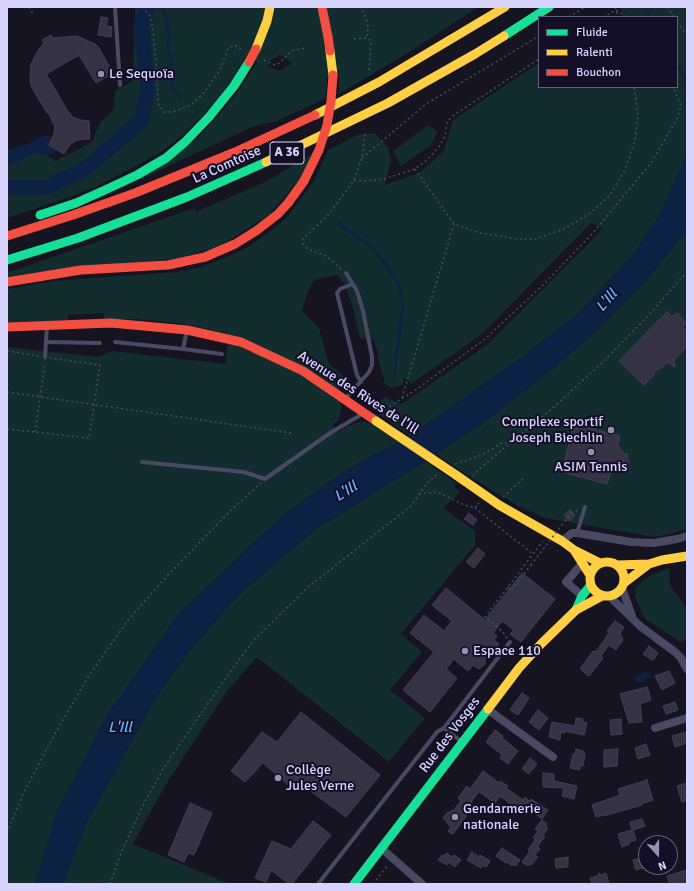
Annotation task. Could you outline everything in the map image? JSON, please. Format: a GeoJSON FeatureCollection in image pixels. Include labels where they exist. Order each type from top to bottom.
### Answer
{"type":"FeatureCollection","features":[{"type":"Feature","properties":{"kind":"main road"},"geometry":{"type":"LineString","coordinates":[[29,219],[76,203],[137,175],[166,158],[185,142],[209,117],[234,86],[256,49],[267,21],[270,7]]}},
{"type":"Feature","properties":{"kind":"main road"},"geometry":{"type":"LineString","coordinates":[[7,282],[75,271],[168,265],[205,257],[235,244],[256,231],[278,214],[288,203],[304,180],[319,150],[327,125],[333,75],[322,7]]}},
{"type":"Feature","properties":{"kind":"main road","name":"La Comtoise"},"geometry":{"type":"LineString","coordinates":[[7,236],[73,215],[179,175],[248,146],[330,107],[386,78],[505,7]]}},
{"type":"Feature","properties":{"kind":"main road","name":"La Comtoise"},"geometry":{"type":"LineString","coordinates":[[7,260],[78,238],[187,197],[302,146],[388,103],[474,54],[549,7]]}},
{"type":"Feature","properties":{"kind":"main road","name":"Avenue des Rives de l'Ill"},"geometry":{"type":"LineString","coordinates":[[7,327],[111,323],[187,330],[240,342],[303,371],[495,503],[549,533],[574,550],[600,563]]}},
{"type":"Feature","properties":{"kind":"main road","name":"Avenue des Rives de l'Ill"},"geometry":{"type":"LineString","coordinates":[[574,550],[590,575]]}},
{"type":"Feature","properties":{"kind":"main road","name":"Rue des Vosges"},"geometry":{"type":"LineString","coordinates":[[600,563],[612,562],[617,565],[648,564],[687,556]]}},
{"type":"Feature","properties":{"kind":"main road"},"geometry":{"type":"LineString","coordinates":[[600,563],[595,566],[590,575],[590,586],[597,594],[605,596]]}},
{"type":"Feature","properties":{"kind":"main road","name":"Rue des Vosges"},"geometry":{"type":"LineString","coordinates":[[354,884],[518,668],[576,610],[605,596],[614,595],[623,585],[648,564]]}},
{"type":"Feature","properties":{"kind":"main road"},"geometry":{"type":"LineString","coordinates":[[617,565],[623,573],[623,585]]}},
{"type":"Feature","properties":{"kind":"main road","name":"Rue des Vosges"},"geometry":{"type":"LineString","coordinates":[[576,610],[582,596],[590,586]]}},
{"type":"Feature","properties":{"kind":"street"},"geometry":{"type":"LineString","coordinates":[[562,541],[572,533],[631,542],[654,543],[687,536]]}},
{"type":"Feature","properties":{"kind":"street"},"geometry":{"type":"LineString","coordinates":[[580,566],[566,582],[580,594]]}},
{"type":"Feature","properties":{"kind":"street"},"geometry":{"type":"LineString","coordinates":[[623,585],[632,619]]}},
{"type":"Feature","properties":{"kind":"street"},"geometry":{"type":"LineString","coordinates":[[605,596],[640,626],[675,652],[681,658],[687,669]]}},
{"type":"Feature","properties":{"kind":"street"},"geometry":{"type":"LineString","coordinates":[[487,708],[553,757]]}},
{"type":"Feature","properties":{"kind":"street"},"geometry":{"type":"LineString","coordinates":[[655,728],[687,718]]}},
{"type":"Feature","properties":{"kind":"street"},"geometry":{"type":"LineString","coordinates":[[381,848],[422,884]]}},
{"type":"Feature","properties":{"kind":"lane"},"geometry":{"type":"LineString","coordinates":[[115,7],[120,85]]}},
{"type":"Feature","properties":{"kind":"lane"},"geometry":{"type":"LineString","coordinates":[[345,399],[369,372],[372,365],[372,357],[363,311],[357,291],[346,273]]}},
{"type":"Feature","properties":{"kind":"lane"},"geometry":{"type":"LineString","coordinates":[[353,284],[340,289],[337,293],[356,375],[361,382]]}},
{"type":"Feature","properties":{"kind":"lane"},"geometry":{"type":"LineString","coordinates":[[45,357],[47,326]]}},
{"type":"Feature","properties":{"kind":"lane"},"geometry":{"type":"LineString","coordinates":[[183,349],[187,330]]}},
{"type":"Feature","properties":{"kind":"lane"},"geometry":{"type":"LineString","coordinates":[[46,342],[100,343]]}},
{"type":"Feature","properties":{"kind":"lane"},"geometry":{"type":"LineString","coordinates":[[115,342],[222,354]]}},
{"type":"Feature","properties":{"kind":"lane"},"geometry":{"type":"LineString","coordinates":[[142,462],[244,472],[265,479],[330,433],[364,413]]}},
{"type":"Feature","properties":{"kind":"lane"},"geometry":{"type":"LineString","coordinates":[[577,533],[585,507]]}},
{"type":"Feature","properties":{"kind":"lane"},"geometry":{"type":"LineString","coordinates":[[318,884],[437,732],[444,728],[510,642]]}},
{"type":"Feature","properties":{"kind":"lane"},"geometry":{"type":"LineString","coordinates":[[444,728],[462,742]]}},
{"type":"Feature","properties":{"kind":"path"},"geometry":{"type":"LineString","coordinates":[[29,7],[33,14]]}},
{"type":"Feature","properties":{"kind":"path"},"geometry":{"type":"LineString","coordinates":[[142,7],[150,16],[153,30],[158,102],[160,108],[164,112],[182,110],[191,105],[203,94],[220,70],[228,48],[234,45],[243,50]]}},
{"type":"Feature","properties":{"kind":"path"},"geometry":{"type":"LineString","coordinates":[[359,7],[364,12],[368,25],[367,38],[370,40],[371,44],[369,72]]}},
{"type":"Feature","properties":{"kind":"path"},"geometry":{"type":"LineString","coordinates":[[572,16],[585,7]]}},
{"type":"Feature","properties":{"kind":"path"},"geometry":{"type":"LineString","coordinates":[[615,7],[618,16]]}},
{"type":"Feature","properties":{"kind":"path"},"geometry":{"type":"LineString","coordinates":[[668,7],[673,16]]}},
{"type":"Feature","properties":{"kind":"path"},"geometry":{"type":"LineString","coordinates":[[605,16],[616,10]]}},
{"type":"Feature","properties":{"kind":"path"},"geometry":{"type":"LineString","coordinates":[[616,10],[625,16]]}},
{"type":"Feature","properties":{"kind":"path"},"geometry":{"type":"LineString","coordinates":[[678,23],[687,35]]}},
{"type":"Feature","properties":{"kind":"path"},"geometry":{"type":"LineString","coordinates":[[362,158],[426,104],[538,37]]}},
{"type":"Feature","properties":{"kind":"path"},"geometry":{"type":"LineString","coordinates":[[354,39],[367,38]]}},
{"type":"Feature","properties":{"kind":"path"},"geometry":{"type":"LineString","coordinates":[[262,59],[275,65],[280,63],[294,50],[306,48]]}},
{"type":"Feature","properties":{"kind":"path"},"geometry":{"type":"LineString","coordinates":[[354,180],[367,181],[384,179],[415,169],[439,148],[444,136],[446,123],[451,117],[538,60]]}},
{"type":"Feature","properties":{"kind":"path"},"geometry":{"type":"LineString","coordinates":[[415,169],[454,224],[480,233],[518,239],[535,239],[564,229],[589,214],[610,195],[625,170],[635,140],[638,115],[634,88]]}},
{"type":"Feature","properties":{"kind":"path"},"geometry":{"type":"LineString","coordinates":[[375,420],[402,398],[417,389],[485,339],[542,286],[593,233],[651,163],[677,119],[681,105],[673,88]]}},
{"type":"Feature","properties":{"kind":"path"},"geometry":{"type":"LineString","coordinates":[[346,273],[326,256],[308,249],[303,244],[303,239],[329,214],[354,180],[362,158],[365,133]]}},
{"type":"Feature","properties":{"kind":"path"},"geometry":{"type":"LineString","coordinates":[[402,398],[454,224]]}},
{"type":"Feature","properties":{"kind":"path"},"geometry":{"type":"LineString","coordinates":[[467,484],[479,468],[555,406],[604,361],[647,317],[687,272]]}},
{"type":"Feature","properties":{"kind":"path"},"geometry":{"type":"LineString","coordinates":[[7,351],[100,365],[89,438],[7,429]]}},
{"type":"Feature","properties":{"kind":"path"},"geometry":{"type":"LineString","coordinates":[[35,432],[45,357]]}},
{"type":"Feature","properties":{"kind":"path"},"geometry":{"type":"LineString","coordinates":[[7,392],[291,433]]}},
{"type":"Feature","properties":{"kind":"path"},"geometry":{"type":"LineString","coordinates":[[453,464],[482,455],[502,443],[512,442]]}},
{"type":"Feature","properties":{"kind":"path"},"geometry":{"type":"LineString","coordinates":[[110,884],[121,853],[140,811],[163,769],[253,641],[307,588],[411,506],[427,483],[442,471]]}},
{"type":"Feature","properties":{"kind":"path"},"geometry":{"type":"LineString","coordinates":[[495,503],[525,477]]}},
{"type":"Feature","properties":{"kind":"path"},"geometry":{"type":"LineString","coordinates":[[7,833],[24,792],[52,739],[88,677],[128,620],[168,575],[230,511],[265,479]]}},
{"type":"Feature","properties":{"kind":"path"},"geometry":{"type":"LineString","coordinates":[[419,494],[437,492],[464,505],[475,508],[533,554]]}},
{"type":"Feature","properties":{"kind":"path"},"geometry":{"type":"LineString","coordinates":[[474,498],[480,503],[475,508]]}},
{"type":"Feature","properties":{"kind":"path"},"geometry":{"type":"LineString","coordinates":[[508,588],[511,590],[572,513]]}},
{"type":"Feature","properties":{"kind":"path"},"geometry":{"type":"LineString","coordinates":[[510,642],[502,631],[485,617],[549,533]]}},
{"type":"Feature","properties":{"kind":"path"},"geometry":{"type":"LineString","coordinates":[[372,884],[389,864],[389,855]]}},
{"type":"Feature","properties":{"kind":"green space"},"geometry":{"type":"Polygon","coordinates":[[[135,7],[478,7],[411,51],[339,94],[339,71],[327,77],[326,98],[279,120],[252,127],[141,179],[195,141],[225,108],[240,89],[257,62],[245,57],[230,84],[205,114],[182,136],[161,152],[102,184],[70,197],[7,218],[7,166],[35,153],[46,154],[55,161],[92,142],[99,124],[114,109],[115,91],[133,81],[135,7]],[[280,55],[271,60],[268,66],[280,71],[292,63],[280,55]]]}},
{"type":"Feature","properties":{"kind":"green space"},"geometry":{"type":"Polygon","coordinates":[[[621,7],[687,7],[687,155],[658,218],[635,252],[579,313],[525,355],[410,436],[380,415],[381,400],[385,397],[402,404],[488,344],[596,236],[602,228],[591,223],[482,334],[411,384],[405,378],[402,385],[390,388],[385,384],[374,340],[360,338],[352,304],[344,283],[337,275],[314,280],[307,293],[302,311],[319,328],[329,364],[347,379],[333,397],[341,403],[341,410],[339,419],[332,426],[338,432],[350,425],[363,421],[373,425],[400,443],[376,453],[341,474],[284,514],[179,614],[108,714],[57,812],[35,884],[7,884],[7,347],[98,357],[112,351],[226,364],[228,334],[190,325],[138,319],[104,320],[104,313],[68,315],[68,320],[7,322],[7,289],[53,281],[176,272],[198,268],[232,255],[250,246],[288,216],[314,181],[328,150],[359,134],[375,133],[388,148],[391,160],[385,185],[419,173],[444,151],[453,120],[538,64],[538,88],[678,88],[678,16],[623,16],[621,7]]]}},
{"type":"Feature","properties":{"kind":"green space"},"geometry":{"type":"Polygon","coordinates":[[[428,125],[438,132],[430,146],[401,166],[393,151],[428,125]]]}},
{"type":"Feature","properties":{"kind":"green space"},"geometry":{"type":"Polygon","coordinates":[[[312,154],[302,176],[269,215],[218,247],[179,258],[7,278],[7,273],[194,208],[196,212],[267,181],[312,154]]]}},
{"type":"Feature","properties":{"kind":"green space","name":"Complexe sportif Joseph Biechlin"},"geometry":{"type":"Polygon","coordinates":[[[687,230],[687,529],[654,537],[545,518],[518,506],[436,454],[482,424],[555,367],[598,329],[647,279],[687,230]]]}},
{"type":"Feature","properties":{"kind":"green space"},"geometry":{"type":"Polygon","coordinates":[[[425,461],[456,483],[454,486],[460,492],[443,508],[475,531],[475,545],[401,634],[422,652],[390,690],[425,718],[389,762],[257,657],[227,691],[163,789],[133,844],[230,884],[63,884],[87,821],[158,694],[195,644],[237,596],[316,529],[425,461]]]}},
{"type":"Feature","properties":{"kind":"green space"},"geometry":{"type":"Polygon","coordinates":[[[669,568],[670,586],[687,608],[687,639],[681,642],[645,619],[635,597],[636,587],[649,576],[669,568]]]}},
{"type":"Feature","properties":{"kind":"water"},"geometry":{"type":"Polygon","coordinates":[[[45,136],[53,137],[49,145],[57,150],[53,154],[35,153],[7,166],[8,150],[28,144],[37,138],[45,136]]]}},
{"type":"Feature","properties":{"kind":"water","name":"L'Ill"},"geometry":{"type":"Polygon","coordinates":[[[687,155],[687,230],[647,279],[598,329],[555,367],[482,424],[316,529],[237,596],[195,644],[158,694],[87,821],[63,884],[35,884],[57,812],[108,714],[179,614],[284,514],[341,474],[376,453],[395,445],[418,430],[525,355],[579,313],[635,252],[658,218],[687,155]]]}},
{"type":"Feature","properties":{"kind":"water"},"geometry":{"type":"Polygon","coordinates":[[[648,671],[651,677],[637,683],[634,677],[648,671]]]}},
{"type":"Feature","properties":{"kind":"building"},"geometry":{"type":"Polygon","coordinates":[[[101,17],[108,18],[106,26],[112,27],[111,37],[98,35],[101,17]]]}},
{"type":"Feature","properties":{"kind":"building","name":"Le Sequoïa"},"geometry":{"type":"Polygon","coordinates":[[[51,35],[53,38],[77,36],[95,44],[99,48],[113,73],[96,83],[79,55],[46,74],[67,110],[73,117],[80,120],[89,121],[90,139],[75,141],[69,146],[64,154],[49,145],[54,134],[55,127],[48,112],[47,113],[32,88],[30,80],[31,64],[44,43],[42,40],[51,35]]]}},
{"type":"Feature","properties":{"kind":"building"},"geometry":{"type":"Polygon","coordinates":[[[667,312],[672,317],[677,313],[686,323],[682,327],[687,331],[687,346],[674,360],[675,367],[667,362],[660,369],[655,371],[653,376],[644,385],[619,361],[667,312]]]}},
{"type":"Feature","properties":{"kind":"building","name":"ASIM Tennis"},"geometry":{"type":"Polygon","coordinates":[[[574,424],[620,436],[617,446],[620,447],[619,450],[623,451],[622,453],[628,454],[628,468],[624,471],[612,467],[607,484],[562,472],[574,424]]]}},
{"type":"Feature","properties":{"kind":"building"},"geometry":{"type":"Polygon","coordinates":[[[570,510],[575,515],[570,521],[565,517],[565,514],[570,510]]]}},
{"type":"Feature","properties":{"kind":"building"},"geometry":{"type":"Polygon","coordinates":[[[469,513],[477,520],[473,525],[464,519],[469,513]]]}},
{"type":"Feature","properties":{"kind":"building"},"geometry":{"type":"Polygon","coordinates":[[[478,548],[485,554],[474,568],[466,562],[478,548]]]}},
{"type":"Feature","properties":{"kind":"building","name":"Espace 110"},"geometry":{"type":"Polygon","coordinates":[[[522,573],[555,599],[521,642],[510,634],[514,630],[502,621],[493,633],[497,636],[494,640],[499,644],[485,660],[485,664],[479,669],[473,665],[468,671],[454,659],[446,669],[457,678],[430,712],[403,690],[434,652],[410,633],[424,615],[444,631],[452,621],[432,605],[446,588],[485,620],[522,573]]]}},
{"type":"Feature","properties":{"kind":"building"},"geometry":{"type":"Polygon","coordinates":[[[615,621],[624,627],[620,633],[623,640],[616,650],[609,645],[601,656],[603,658],[589,676],[580,669],[593,651],[595,652],[604,641],[609,632],[607,631],[615,621]]]}},
{"type":"Feature","properties":{"kind":"building"},"geometry":{"type":"Polygon","coordinates":[[[649,646],[658,653],[652,660],[643,654],[649,646]]]}},
{"type":"Feature","properties":{"kind":"building"},"geometry":{"type":"Polygon","coordinates":[[[669,671],[675,683],[662,690],[655,676],[669,671]]]}},
{"type":"Feature","properties":{"kind":"building"},"geometry":{"type":"Polygon","coordinates":[[[647,687],[651,700],[640,704],[642,722],[629,723],[620,694],[647,687]]]}},
{"type":"Feature","properties":{"kind":"building"},"geometry":{"type":"Polygon","coordinates":[[[522,693],[529,698],[518,715],[510,710],[522,693]]]}},
{"type":"Feature","properties":{"kind":"building"},"geometry":{"type":"Polygon","coordinates":[[[675,702],[678,710],[666,714],[663,706],[675,702]]]}},
{"type":"Feature","properties":{"kind":"building"},"geometry":{"type":"Polygon","coordinates":[[[538,710],[548,718],[539,730],[529,722],[538,710]]]}},
{"type":"Feature","properties":{"kind":"building"},"geometry":{"type":"Polygon","coordinates":[[[301,712],[380,775],[346,817],[297,781],[291,787],[263,763],[245,782],[231,771],[262,732],[277,742],[301,712]]]}},
{"type":"Feature","properties":{"kind":"building"},"geometry":{"type":"Polygon","coordinates":[[[576,718],[583,719],[582,722],[587,723],[584,735],[565,731],[565,733],[561,732],[560,740],[549,737],[552,722],[575,726],[576,718]]]}},
{"type":"Feature","properties":{"kind":"building"},"geometry":{"type":"Polygon","coordinates":[[[621,719],[622,734],[611,735],[610,720],[621,719]]]}},
{"type":"Feature","properties":{"kind":"building"},"geometry":{"type":"Polygon","coordinates":[[[495,730],[518,751],[508,764],[500,758],[502,755],[486,742],[495,730]]]}},
{"type":"Feature","properties":{"kind":"building"},"geometry":{"type":"Polygon","coordinates":[[[687,732],[687,743],[675,747],[672,736],[687,732]]]}},
{"type":"Feature","properties":{"kind":"building"},"geometry":{"type":"Polygon","coordinates":[[[646,744],[650,755],[638,759],[635,748],[646,744]]]}},
{"type":"Feature","properties":{"kind":"building"},"geometry":{"type":"Polygon","coordinates":[[[576,749],[585,753],[583,766],[580,766],[580,770],[570,768],[573,754],[575,754],[576,749]]]}},
{"type":"Feature","properties":{"kind":"building"},"geometry":{"type":"Polygon","coordinates":[[[618,749],[617,766],[604,767],[604,750],[618,749]]]}},
{"type":"Feature","properties":{"kind":"building"},"geometry":{"type":"Polygon","coordinates":[[[530,758],[537,764],[529,774],[522,769],[530,758]]]}},
{"type":"Feature","properties":{"kind":"building"},"geometry":{"type":"Polygon","coordinates":[[[483,771],[499,783],[500,781],[508,786],[506,788],[523,800],[522,802],[525,797],[529,801],[531,799],[548,810],[542,819],[521,803],[517,809],[500,796],[495,803],[479,792],[471,802],[473,804],[466,814],[467,815],[453,834],[448,831],[451,827],[443,818],[448,812],[453,811],[461,801],[458,798],[467,786],[470,789],[483,771]]]}},
{"type":"Feature","properties":{"kind":"building"},"geometry":{"type":"Polygon","coordinates":[[[543,773],[554,774],[554,781],[577,786],[574,799],[562,796],[564,788],[543,787],[543,773]]]}},
{"type":"Feature","properties":{"kind":"building"},"geometry":{"type":"Polygon","coordinates":[[[647,780],[653,800],[641,804],[642,805],[596,817],[592,805],[620,795],[618,789],[647,780]]]}},
{"type":"Feature","properties":{"kind":"building"},"geometry":{"type":"Polygon","coordinates":[[[687,783],[687,800],[682,802],[677,786],[687,783]]]}},
{"type":"Feature","properties":{"kind":"building"},"geometry":{"type":"Polygon","coordinates":[[[190,803],[212,813],[194,855],[188,853],[184,862],[168,855],[190,803]]]}},
{"type":"Feature","properties":{"kind":"building"},"geometry":{"type":"Polygon","coordinates":[[[642,819],[645,826],[633,830],[636,840],[629,842],[630,844],[622,847],[618,834],[632,830],[630,822],[642,819]]]}},
{"type":"Feature","properties":{"kind":"building"},"geometry":{"type":"Polygon","coordinates":[[[542,820],[547,824],[545,826],[548,828],[538,847],[540,849],[535,855],[538,857],[531,865],[529,864],[528,866],[522,862],[530,851],[528,850],[535,840],[538,841],[533,838],[538,831],[535,829],[542,820]]]}},
{"type":"Feature","properties":{"kind":"building"},"geometry":{"type":"Polygon","coordinates":[[[313,821],[331,835],[292,884],[289,884],[271,870],[266,882],[255,878],[272,841],[291,849],[313,821]]]}},
{"type":"Feature","properties":{"kind":"building"},"geometry":{"type":"Polygon","coordinates":[[[502,848],[520,860],[516,866],[513,864],[512,866],[507,862],[506,863],[496,856],[502,848]]]}},
{"type":"Feature","properties":{"kind":"building"},"geometry":{"type":"Polygon","coordinates":[[[472,852],[479,857],[480,855],[490,861],[486,867],[483,865],[481,868],[467,860],[472,852]]]}},
{"type":"Feature","properties":{"kind":"building"},"geometry":{"type":"Polygon","coordinates":[[[447,853],[452,857],[454,855],[461,860],[455,867],[449,862],[447,865],[438,860],[442,855],[444,856],[447,853]]]}},
{"type":"Feature","properties":{"kind":"building"},"geometry":{"type":"Polygon","coordinates":[[[568,857],[568,867],[556,868],[555,859],[568,857]]]}},
{"type":"Feature","properties":{"kind":"building"},"geometry":{"type":"Polygon","coordinates":[[[638,859],[638,869],[636,870],[633,860],[638,859]]]}},
{"type":"Feature","properties":{"kind":"building"},"geometry":{"type":"Polygon","coordinates":[[[687,870],[687,884],[670,884],[667,876],[678,875],[678,873],[687,870]]]}},
{"type":"Feature","properties":{"kind":"building"},"geometry":{"type":"Polygon","coordinates":[[[599,873],[601,875],[606,873],[609,884],[592,884],[590,878],[597,876],[599,873]]]}},
{"type":"Feature","properties":{"kind":"waterway"},"geometry":{"type":"LineString","coordinates":[[7,187],[47,187],[84,170],[141,121],[148,89],[141,24],[148,7]]}},
{"type":"Feature","properties":{"kind":"waterway"},"geometry":{"type":"LineString","coordinates":[[161,7],[164,12],[169,34],[168,49],[172,64],[172,87],[181,98]]}},
{"type":"Feature","properties":{"kind":"waterway"},"geometry":{"type":"LineString","coordinates":[[644,7],[649,16]]}},
{"type":"Feature","properties":{"kind":"waterway"},"geometry":{"type":"LineString","coordinates":[[678,66],[687,82]]}},
{"type":"Feature","properties":{"kind":"waterway"},"geometry":{"type":"LineString","coordinates":[[339,224],[373,248],[399,285],[403,304],[394,377]]}},
{"type":"Feature","properties":{"kind":"traffic: fast"},"geometry":{"type":"LineString","coordinates":[[504,36],[549,7]]}},
{"type":"Feature","properties":{"kind":"traffic: fast"},"geometry":{"type":"LineString","coordinates":[[40,215],[76,203],[105,190],[137,175],[166,158],[185,142],[209,117],[234,86],[249,62]]}},
{"type":"Feature","properties":{"kind":"traffic: fast"},"geometry":{"type":"LineString","coordinates":[[7,260],[78,238],[187,197],[266,162]]}},
{"type":"Feature","properties":{"kind":"traffic: fast"},"geometry":{"type":"LineString","coordinates":[[576,610],[582,596],[590,586]]}},
{"type":"Feature","properties":{"kind":"traffic: fast"},"geometry":{"type":"LineString","coordinates":[[354,884],[488,709]]}},
{"type":"Feature","properties":{"kind":"traffic: slow"},"geometry":{"type":"LineString","coordinates":[[256,49],[267,21],[270,7]]}},
{"type":"Feature","properties":{"kind":"traffic: slow"},"geometry":{"type":"LineString","coordinates":[[315,115],[379,82],[505,7]]}},
{"type":"Feature","properties":{"kind":"traffic: slow"},"geometry":{"type":"LineString","coordinates":[[266,162],[388,103],[504,36]]}},
{"type":"Feature","properties":{"kind":"traffic: slow"},"geometry":{"type":"LineString","coordinates":[[330,51],[333,75]]}},
{"type":"Feature","properties":{"kind":"traffic: slow"},"geometry":{"type":"LineString","coordinates":[[376,421],[456,475]]}},
{"type":"Feature","properties":{"kind":"traffic: slow"},"geometry":{"type":"LineString","coordinates":[[456,475],[499,505],[562,541],[574,550],[600,563]]}},
{"type":"Feature","properties":{"kind":"traffic: slow"},"geometry":{"type":"LineString","coordinates":[[574,550],[590,575]]}},
{"type":"Feature","properties":{"kind":"traffic: slow"},"geometry":{"type":"LineString","coordinates":[[624,583],[649,564],[662,560],[687,556]]}},
{"type":"Feature","properties":{"kind":"traffic: slow"},"geometry":{"type":"LineString","coordinates":[[604,562],[610,562],[614,563],[621,569],[624,579],[623,586],[617,593],[610,596],[604,596],[600,595],[593,589],[590,582],[590,576],[591,572],[597,565],[604,562]]}},
{"type":"Feature","properties":{"kind":"traffic: slow"},"geometry":{"type":"LineString","coordinates":[[617,565],[649,564]]}},
{"type":"Feature","properties":{"kind":"traffic: slow"},"geometry":{"type":"LineString","coordinates":[[488,709],[519,668],[541,644],[576,610],[602,596]]}},
{"type":"Feature","properties":{"kind":"traffic: jam"},"geometry":{"type":"LineString","coordinates":[[322,7],[328,37]]}},
{"type":"Feature","properties":{"kind":"traffic: jam"},"geometry":{"type":"LineString","coordinates":[[328,37],[330,51]]}},
{"type":"Feature","properties":{"kind":"traffic: jam"},"geometry":{"type":"LineString","coordinates":[[249,62],[256,49]]}},
{"type":"Feature","properties":{"kind":"traffic: jam"},"geometry":{"type":"LineString","coordinates":[[304,181],[319,150],[327,125],[333,75]]}},
{"type":"Feature","properties":{"kind":"traffic: jam"},"geometry":{"type":"LineString","coordinates":[[7,236],[135,193],[235,152],[315,115]]}},
{"type":"Feature","properties":{"kind":"traffic: jam"},"geometry":{"type":"LineString","coordinates":[[7,282],[81,270],[168,265],[205,257],[235,244],[256,231],[278,214],[304,181]]}},
{"type":"Feature","properties":{"kind":"traffic: jam"},"geometry":{"type":"LineString","coordinates":[[7,327],[111,323],[187,330],[241,342],[303,371],[376,421]]}},
{"type":"Feature","properties":{"kind":"place","name":"Le Sequoïa"},"geometry":{"type":"Point","coordinates":[101,74]}},
{"type":"Feature","properties":{"kind":"place","name":"Complexe sportif Joseph Biechlin"},"geometry":{"type":"Point","coordinates":[611,430]}},
{"type":"Feature","properties":{"kind":"place","name":"ASIM Tennis"},"geometry":{"type":"Point","coordinates":[591,452]}},
{"type":"Feature","properties":{"kind":"place","name":"Espace 110"},"geometry":{"type":"Point","coordinates":[465,651]}},
{"type":"Feature","properties":{"kind":"place","name":"Collège Jules Verne"},"geometry":{"type":"Point","coordinates":[278,778]}},
{"type":"Feature","properties":{"kind":"place","name":"Gendarmerie nationale"},"geometry":{"type":"Point","coordinates":[455,817]}}]}
